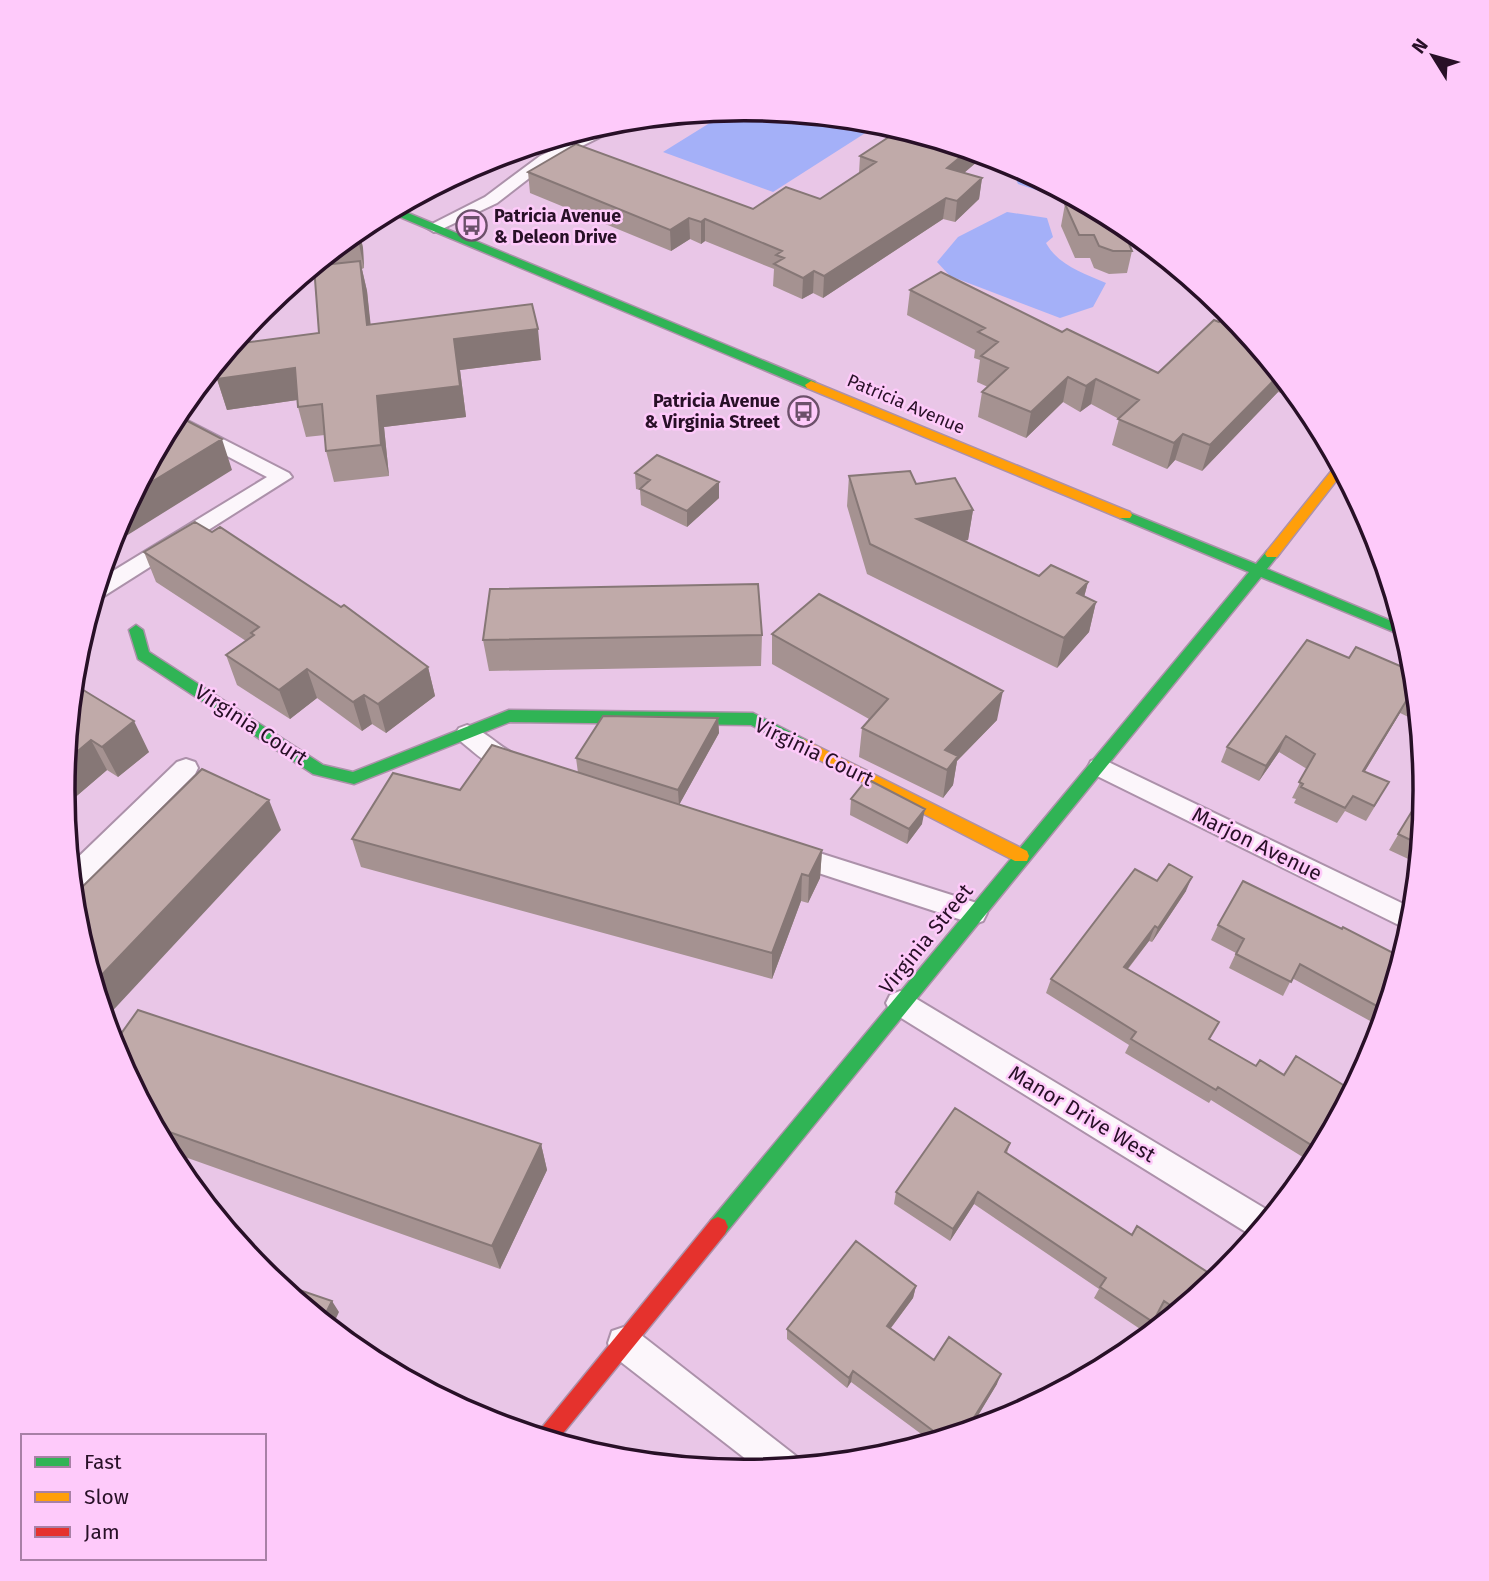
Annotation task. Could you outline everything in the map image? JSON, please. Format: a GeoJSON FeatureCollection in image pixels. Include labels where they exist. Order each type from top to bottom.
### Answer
{"type":"FeatureCollection","features":[{"type":"Feature","properties":{"kind":"street"},"geometry":{"type":"LineString","coordinates":[[433,227],[491,200],[545,159],[578,142]]}},
{"type":"Feature","properties":{"kind":"street","name":"Patricia Avenue"},"geometry":{"type":"LineString","coordinates":[[404,215],[1393,627]]}},
{"type":"Feature","properties":{"kind":"street"},"geometry":{"type":"LineString","coordinates":[[108,583],[282,477],[184,425]]}},
{"type":"Feature","properties":{"kind":"street","name":"Virginia Street"},"geometry":{"type":"LineString","coordinates":[[552,1431],[1021,856],[1100,767],[1334,474]]}},
{"type":"Feature","properties":{"kind":"street","name":"Virginia Court"},"geometry":{"type":"LineString","coordinates":[[136,630],[142,655],[320,769],[354,778],[509,716],[752,719],[1021,856]]}},
{"type":"Feature","properties":{"kind":"street"},"geometry":{"type":"LineString","coordinates":[[467,734],[503,761],[542,773]]}},
{"type":"Feature","properties":{"kind":"street","name":"Marjon Avenue"},"geometry":{"type":"LineString","coordinates":[[1100,767],[1402,916]]}},
{"type":"Feature","properties":{"kind":"street"},"geometry":{"type":"LineString","coordinates":[[80,872],[186,768]]}},
{"type":"Feature","properties":{"kind":"street"},"geometry":{"type":"LineString","coordinates":[[765,845],[974,913]]}},
{"type":"Feature","properties":{"kind":"street","name":"Manor Drive West"},"geometry":{"type":"LineString","coordinates":[[900,1003],[1257,1221]]}},
{"type":"Feature","properties":{"kind":"street"},"geometry":{"type":"LineString","coordinates":[[624,1343],[772,1459]]}},
{"type":"Feature","properties":{"kind":"water"},"geometry":{"type":"Polygon","coordinates":[[[710,123],[788,123],[866,133],[773,192],[663,152],[710,123]]]}},
{"type":"Feature","properties":{"kind":"water"},"geometry":{"type":"Polygon","coordinates":[[[1016,179],[1048,194],[1018,184],[1016,179]]]}},
{"type":"Feature","properties":{"kind":"water"},"geometry":{"type":"Polygon","coordinates":[[[1007,212],[1047,218],[1053,237],[1046,243],[1051,251],[1072,268],[1106,283],[1093,307],[1060,318],[950,276],[937,262],[958,237],[1007,212]]]}},
{"type":"Feature","properties":{"kind":"building"},"geometry":{"type":"Polygon","coordinates":[[[889,137],[960,157],[947,168],[982,178],[957,201],[946,198],[824,276],[814,271],[803,278],[774,264],[784,258],[776,255],[782,251],[705,219],[701,222],[689,218],[670,230],[528,172],[576,144],[753,209],[786,187],[820,199],[876,162],[860,156],[889,137]]]}},
{"type":"Feature","properties":{"kind":"building"},"geometry":{"type":"Polygon","coordinates":[[[1065,204],[1116,234],[1129,243],[1132,251],[1113,251],[1099,246],[1094,235],[1079,235],[1065,204]]]}},
{"type":"Feature","properties":{"kind":"building"},"geometry":{"type":"Polygon","coordinates":[[[360,261],[367,325],[532,304],[538,329],[454,339],[460,386],[377,396],[381,445],[326,451],[322,404],[298,407],[295,368],[217,379],[247,342],[319,333],[315,278],[332,264],[360,261]]]}},
{"type":"Feature","properties":{"kind":"building"},"geometry":{"type":"Polygon","coordinates":[[[941,272],[1062,332],[1067,329],[1158,373],[1214,320],[1221,320],[1273,381],[1210,445],[1183,434],[1174,443],[1118,419],[1139,400],[1096,379],[1086,386],[1068,377],[1031,412],[982,392],[1008,368],[981,356],[998,342],[978,332],[985,328],[910,290],[941,272]]]}},
{"type":"Feature","properties":{"kind":"building"},"geometry":{"type":"Polygon","coordinates":[[[187,421],[222,439],[150,483],[187,421]]]}},
{"type":"Feature","properties":{"kind":"building"},"geometry":{"type":"Polygon","coordinates":[[[657,455],[719,482],[687,511],[640,489],[650,480],[635,473],[657,455]]]}},
{"type":"Feature","properties":{"kind":"building"},"geometry":{"type":"Polygon","coordinates":[[[910,471],[916,484],[955,478],[973,510],[917,519],[1039,576],[1051,565],[1088,582],[1077,593],[1096,602],[1064,638],[870,544],[849,476],[910,471]]]}},
{"type":"Feature","properties":{"kind":"building"},"geometry":{"type":"Polygon","coordinates":[[[195,522],[212,532],[220,527],[341,607],[344,605],[428,667],[378,704],[364,695],[353,702],[307,669],[279,690],[226,655],[254,635],[251,633],[259,627],[144,552],[195,522]]]}},
{"type":"Feature","properties":{"kind":"building"},"geometry":{"type":"Polygon","coordinates":[[[758,584],[762,635],[483,640],[490,589],[758,584]]]}},
{"type":"Feature","properties":{"kind":"building"},"geometry":{"type":"Polygon","coordinates":[[[819,594],[1003,691],[945,750],[958,756],[947,770],[862,728],[888,699],[772,634],[819,594]]]}},
{"type":"Feature","properties":{"kind":"building"},"geometry":{"type":"Polygon","coordinates":[[[1307,640],[1349,658],[1356,647],[1402,667],[1407,699],[1363,771],[1389,782],[1374,806],[1353,796],[1345,808],[1301,787],[1303,784],[1299,782],[1315,754],[1286,736],[1266,766],[1227,747],[1307,640]]]}},
{"type":"Feature","properties":{"kind":"building"},"geometry":{"type":"Polygon","coordinates":[[[83,690],[134,721],[102,747],[91,740],[77,752],[83,690]]]}},
{"type":"Feature","properties":{"kind":"building"},"geometry":{"type":"Polygon","coordinates":[[[603,716],[718,718],[678,790],[576,758],[603,716]]]}},
{"type":"Feature","properties":{"kind":"building"},"geometry":{"type":"Polygon","coordinates":[[[492,745],[822,850],[809,876],[802,874],[772,953],[352,839],[393,773],[460,790],[492,745]]]}},
{"type":"Feature","properties":{"kind":"building"},"geometry":{"type":"Polygon","coordinates":[[[202,769],[269,800],[101,975],[82,887],[202,769]]]}},
{"type":"Feature","properties":{"kind":"building"},"geometry":{"type":"Polygon","coordinates":[[[867,779],[925,809],[909,829],[851,799],[867,779]]]}},
{"type":"Feature","properties":{"kind":"building"},"geometry":{"type":"Polygon","coordinates":[[[1413,809],[1411,840],[1398,834],[1413,809]]]}},
{"type":"Feature","properties":{"kind":"building"},"geometry":{"type":"Polygon","coordinates":[[[1169,864],[1192,877],[1158,928],[1155,926],[1124,967],[1219,1022],[1209,1039],[1256,1066],[1260,1060],[1284,1075],[1296,1056],[1345,1086],[1312,1145],[1218,1087],[1216,1090],[1131,1039],[1136,1032],[1051,979],[1135,869],[1157,881],[1169,864]]]}},
{"type":"Feature","properties":{"kind":"building"},"geometry":{"type":"Polygon","coordinates":[[[1243,881],[1342,929],[1343,927],[1394,953],[1378,1007],[1300,964],[1291,982],[1236,954],[1244,939],[1218,925],[1243,881]]]}},
{"type":"Feature","properties":{"kind":"building"},"geometry":{"type":"Polygon","coordinates":[[[138,1010],[541,1144],[492,1246],[169,1132],[144,1087],[121,1034],[138,1010]]]}},
{"type":"Feature","properties":{"kind":"building"},"geometry":{"type":"Polygon","coordinates":[[[955,1108],[1010,1143],[1005,1152],[1132,1235],[1137,1226],[1209,1273],[1171,1306],[1164,1301],[1152,1321],[1100,1287],[1106,1278],[978,1192],[953,1229],[896,1192],[955,1108]]]}},
{"type":"Feature","properties":{"kind":"building"},"geometry":{"type":"Polygon","coordinates":[[[856,1241],[916,1286],[887,1326],[934,1360],[949,1337],[1001,1374],[973,1419],[934,1432],[853,1371],[849,1378],[787,1329],[856,1241]]]}},
{"type":"Feature","properties":{"kind":"building"},"geometry":{"type":"Polygon","coordinates":[[[298,1290],[332,1301],[326,1312],[298,1290]]]}},
{"type":"Feature","properties":{"kind":"traffic: fast"},"geometry":{"type":"LineString","coordinates":[[404,215],[811,385]]}},
{"type":"Feature","properties":{"kind":"traffic: fast"},"geometry":{"type":"LineString","coordinates":[[1125,515],[1393,627]]}},
{"type":"Feature","properties":{"kind":"traffic: fast"},"geometry":{"type":"LineString","coordinates":[[718,1227],[1272,554]]}},
{"type":"Feature","properties":{"kind":"traffic: fast"},"geometry":{"type":"LineString","coordinates":[[136,630],[143,655],[319,770],[354,778],[509,716],[753,719],[803,745]]}},
{"type":"Feature","properties":{"kind":"traffic: slow"},"geometry":{"type":"LineString","coordinates":[[811,385],[1125,515]]}},
{"type":"Feature","properties":{"kind":"traffic: slow"},"geometry":{"type":"LineString","coordinates":[[1272,554],[1335,475]]}},
{"type":"Feature","properties":{"kind":"traffic: slow"},"geometry":{"type":"LineString","coordinates":[[803,745],[1021,856]]}},
{"type":"Feature","properties":{"kind":"traffic: jam"},"geometry":{"type":"LineString","coordinates":[[552,1431],[718,1227]]}},
{"type":"Feature","properties":{"kind":"place","name":"Patricia Avenue & Deleon Drive"},"geometry":{"type":"Point","coordinates":[471,226]}},
{"type":"Feature","properties":{"kind":"place","name":"Patricia Avenue & Virginia Street"},"geometry":{"type":"Point","coordinates":[803,411]}}]}
